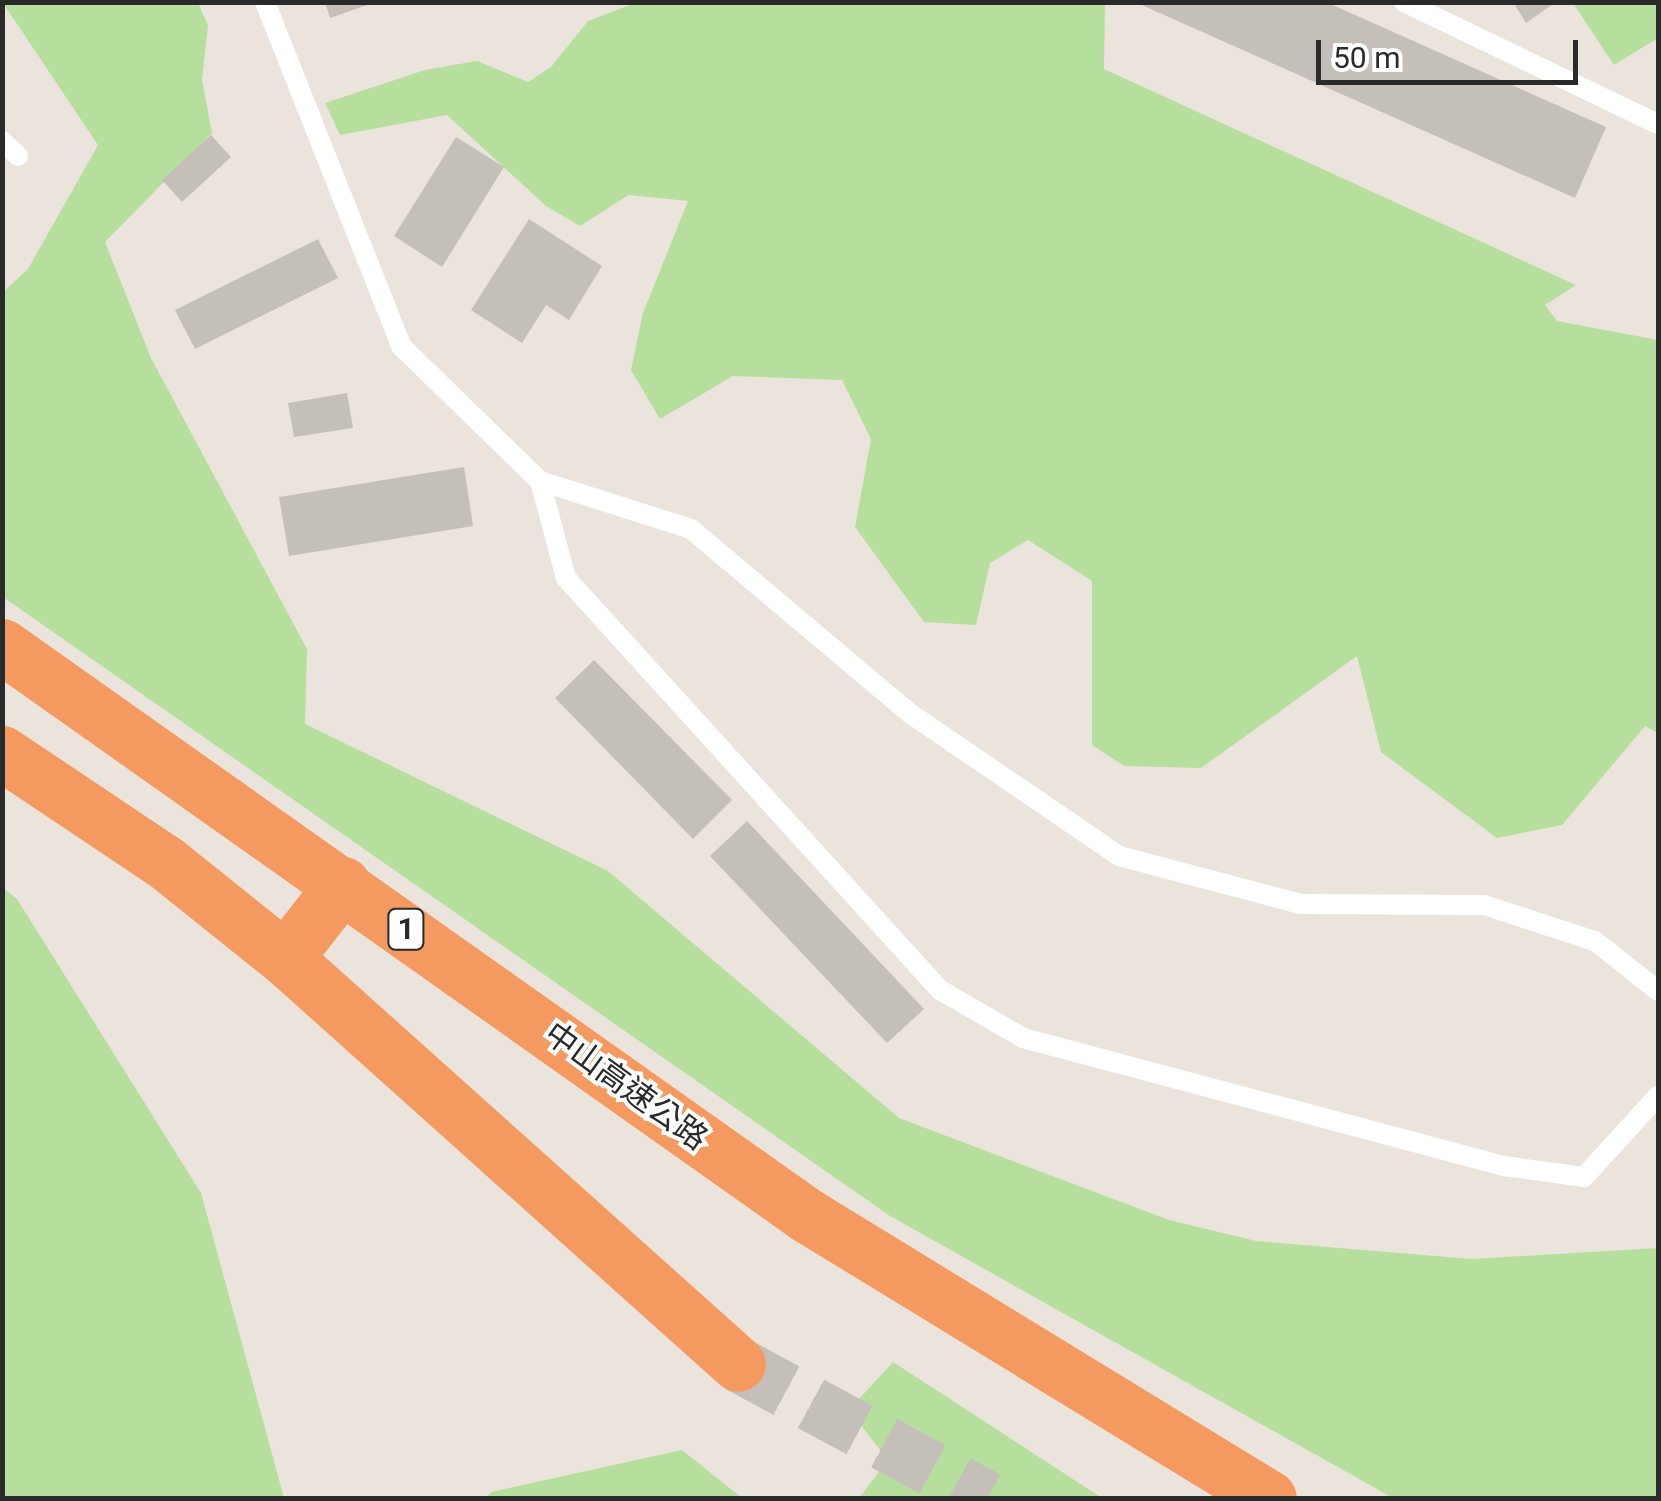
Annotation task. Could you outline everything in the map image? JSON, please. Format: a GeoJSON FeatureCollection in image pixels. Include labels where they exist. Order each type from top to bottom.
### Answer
{"type":"FeatureCollection","features":[{"type":"Feature","properties":{"kind":"highway","name":"中山高速公路"},"geometry":{"type":"LineString","coordinates":[[2,646],[808,1216],[1269,1498]]}},
{"type":"Feature","properties":{"kind":"highway"},"geometry":{"type":"LineString","coordinates":[[7,757],[165,862],[285,958],[738,1364]]}},
{"type":"Feature","properties":{"kind":"highway"},"geometry":{"type":"LineString","coordinates":[[285,958],[343,884]]}},
{"type":"Feature","properties":{"kind":"lane"},"geometry":{"type":"LineString","coordinates":[[265,2],[401,346],[540,481],[691,529],[911,714],[1119,856],[1301,904],[1484,906],[1595,941],[1658,991]]}},
{"type":"Feature","properties":{"kind":"lane"},"geometry":{"type":"LineString","coordinates":[[1404,2],[1658,124]]}},
{"type":"Feature","properties":{"kind":"lane"},"geometry":{"type":"LineString","coordinates":[[540,481],[566,578],[940,990],[1024,1038],[1504,1166],[1584,1177],[1658,1096]]}},
{"type":"Feature","properties":{"kind":"green space"},"geometry":{"type":"Polygon","coordinates":[[[3,3],[198,3],[208,25],[202,80],[212,133],[105,242],[151,358],[307,649],[305,724],[608,871],[899,1118],[1169,1220],[1256,1241],[1472,1259],[1658,1248],[1658,1498],[1393,1498],[890,1216],[3,597],[3,292],[28,269],[98,145],[3,3]]]}},
{"type":"Feature","properties":{"kind":"green space"},"geometry":{"type":"Polygon","coordinates":[[[635,3],[1105,3],[1104,69],[1576,285],[1545,305],[1557,321],[1658,340],[1658,733],[1645,726],[1562,825],[1497,838],[1381,752],[1357,656],[1201,768],[1124,766],[1092,745],[1092,581],[1028,540],[990,563],[976,625],[924,622],[855,527],[871,439],[842,380],[733,376],[660,419],[631,370],[643,313],[688,201],[629,195],[580,226],[546,206],[447,115],[340,135],[325,103],[425,70],[477,61],[528,82],[551,67],[588,21],[635,3]]]}},
{"type":"Feature","properties":{"kind":"green space"},"geometry":{"type":"Polygon","coordinates":[[[1573,3],[1658,3],[1658,38],[1614,65],[1573,3]]]}},
{"type":"Feature","properties":{"kind":"green space"},"geometry":{"type":"Polygon","coordinates":[[[3,888],[17,899],[201,1193],[284,1498],[3,1498],[3,888]]]}},
{"type":"Feature","properties":{"kind":"green space"},"geometry":{"type":"Polygon","coordinates":[[[893,1362],[1102,1498],[859,1498],[888,1460],[849,1410],[893,1362]]]}},
{"type":"Feature","properties":{"kind":"green space"},"geometry":{"type":"Polygon","coordinates":[[[682,1450],[742,1498],[486,1498],[491,1492],[682,1450]]]}},
{"type":"Feature","properties":{"kind":"building"},"geometry":{"type":"Polygon","coordinates":[[[325,2],[373,2],[373,3],[330,18],[325,2]]]}},
{"type":"Feature","properties":{"kind":"building"},"geometry":{"type":"Polygon","coordinates":[[[1135,2],[1326,2],[1606,127],[1575,198],[1135,2]]]}},
{"type":"Feature","properties":{"kind":"building"},"geometry":{"type":"Polygon","coordinates":[[[1513,2],[1556,2],[1526,23],[1513,2]]]}},
{"type":"Feature","properties":{"kind":"building"},"geometry":{"type":"Polygon","coordinates":[[[211,135],[231,157],[182,202],[162,180],[211,135]]]}},
{"type":"Feature","properties":{"kind":"building"},"geometry":{"type":"Polygon","coordinates":[[[456,137],[504,167],[442,267],[394,236],[456,137]]]}},
{"type":"Feature","properties":{"kind":"building"},"geometry":{"type":"Polygon","coordinates":[[[529,219],[602,266],[569,320],[546,305],[522,343],[471,310],[529,219]]]}},
{"type":"Feature","properties":{"kind":"building"},"geometry":{"type":"Polygon","coordinates":[[[318,239],[338,278],[195,349],[175,310],[318,239]]]}},
{"type":"Feature","properties":{"kind":"building"},"geometry":{"type":"Polygon","coordinates":[[[347,393],[353,428],[294,437],[288,403],[347,393]]]}},
{"type":"Feature","properties":{"kind":"building"},"geometry":{"type":"Polygon","coordinates":[[[464,467],[473,526],[289,556],[279,497],[464,467]]]}},
{"type":"Feature","properties":{"kind":"building"},"geometry":{"type":"Polygon","coordinates":[[[594,660],[732,800],[693,839],[555,698],[594,660]]]}},
{"type":"Feature","properties":{"kind":"building"},"geometry":{"type":"Polygon","coordinates":[[[747,821],[924,1009],[887,1043],[710,856],[747,821]]]}},
{"type":"Feature","properties":{"kind":"tunnel"},"geometry":{"type":"LineString","coordinates":[[738,1364],[987,1498]]}}]}
